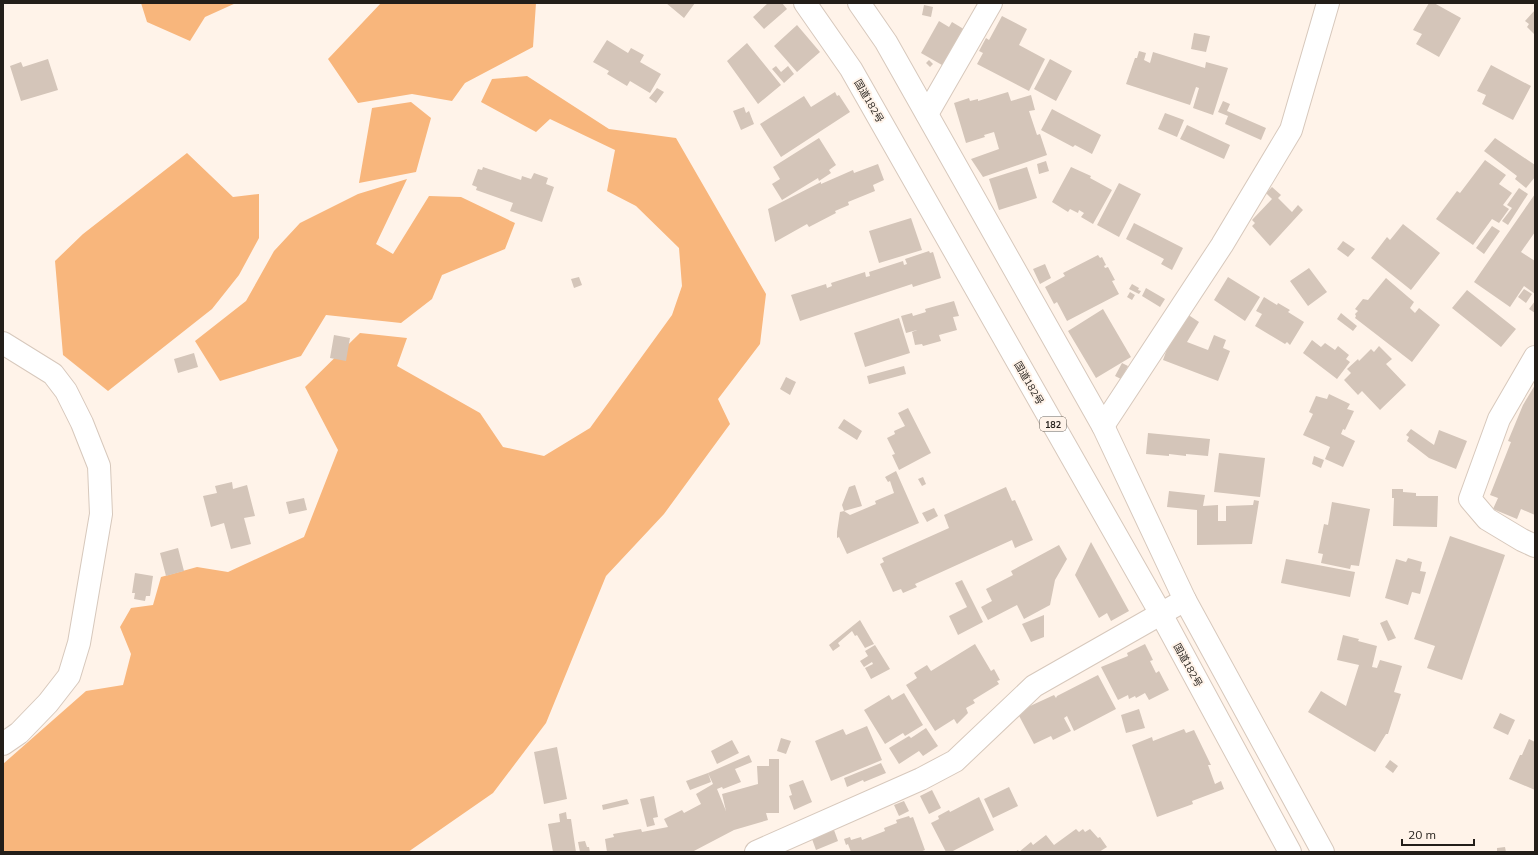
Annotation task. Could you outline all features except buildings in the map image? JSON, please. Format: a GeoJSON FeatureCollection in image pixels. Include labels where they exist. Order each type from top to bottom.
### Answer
{"type":"FeatureCollection","features":[{"type":"Feature","properties":{"kind":"main road","name":"国道182号"},"geometry":{"type":"LineString","coordinates":[[805,3],[851,69],[1161,614],[1290,852]]}},
{"type":"Feature","properties":{"kind":"main road"},"geometry":{"type":"LineString","coordinates":[[859,3],[886,42],[1103,426],[1185,600],[1323,852]]}},
{"type":"Feature","properties":{"kind":"main road"},"geometry":{"type":"LineString","coordinates":[[927,114],[991,3]]}},
{"type":"Feature","properties":{"kind":"main road"},"geometry":{"type":"LineString","coordinates":[[1103,426],[1222,245],[1291,130],[1328,3]]}},
{"type":"Feature","properties":{"kind":"main road"},"geometry":{"type":"LineString","coordinates":[[3,343],[53,374],[66,391],[82,423],[99,466],[101,514],[79,643],[69,676],[48,704],[18,734],[3,744]]}},
{"type":"Feature","properties":{"kind":"main road"},"geometry":{"type":"LineString","coordinates":[[1535,357],[1500,419],[1470,499],[1487,520],[1535,546]]}},
{"type":"Feature","properties":{"kind":"main road"},"geometry":{"type":"LineString","coordinates":[[756,852],[921,780],[955,761],[1034,686],[1185,600]]}},
{"type":"Feature","properties":{"kind":"shaded area"},"geometry":{"type":"Polygon","coordinates":[[[141,3],[236,3],[205,17],[190,41],[147,22],[141,3]]]}},
{"type":"Feature","properties":{"kind":"shaded area"},"geometry":{"type":"Polygon","coordinates":[[[381,3],[536,3],[533,47],[465,83],[452,101],[412,94],[358,103],[328,59],[381,3]]]}},
{"type":"Feature","properties":{"kind":"shaded area"},"geometry":{"type":"Polygon","coordinates":[[[527,76],[609,129],[676,138],[766,294],[760,344],[718,399],[730,424],[664,514],[606,576],[546,723],[493,793],[408,852],[3,852],[3,764],[86,691],[123,685],[131,654],[120,627],[131,608],[153,605],[161,577],[197,567],[228,572],[304,537],[338,450],[305,387],[360,333],[407,338],[397,366],[480,413],[503,447],[544,456],[590,428],[672,315],[682,286],[679,248],[636,206],[607,191],[615,150],[550,119],[536,132],[481,102],[492,79],[527,76]]]}},
{"type":"Feature","properties":{"kind":"shaded area"},"geometry":{"type":"Polygon","coordinates":[[[411,102],[431,118],[416,172],[359,183],[372,108],[411,102]]]}},
{"type":"Feature","properties":{"kind":"shaded area"},"geometry":{"type":"Polygon","coordinates":[[[187,153],[233,197],[259,194],[259,238],[239,275],[212,309],[108,391],[63,355],[55,261],[83,234],[187,153]]]}},
{"type":"Feature","properties":{"kind":"shaded area"},"geometry":{"type":"Polygon","coordinates":[[[407,179],[376,244],[393,254],[429,196],[461,197],[515,223],[505,249],[442,275],[432,299],[401,323],[326,315],[301,356],[220,381],[195,341],[246,301],[274,251],[300,223],[358,194],[407,179]]]}}]}
